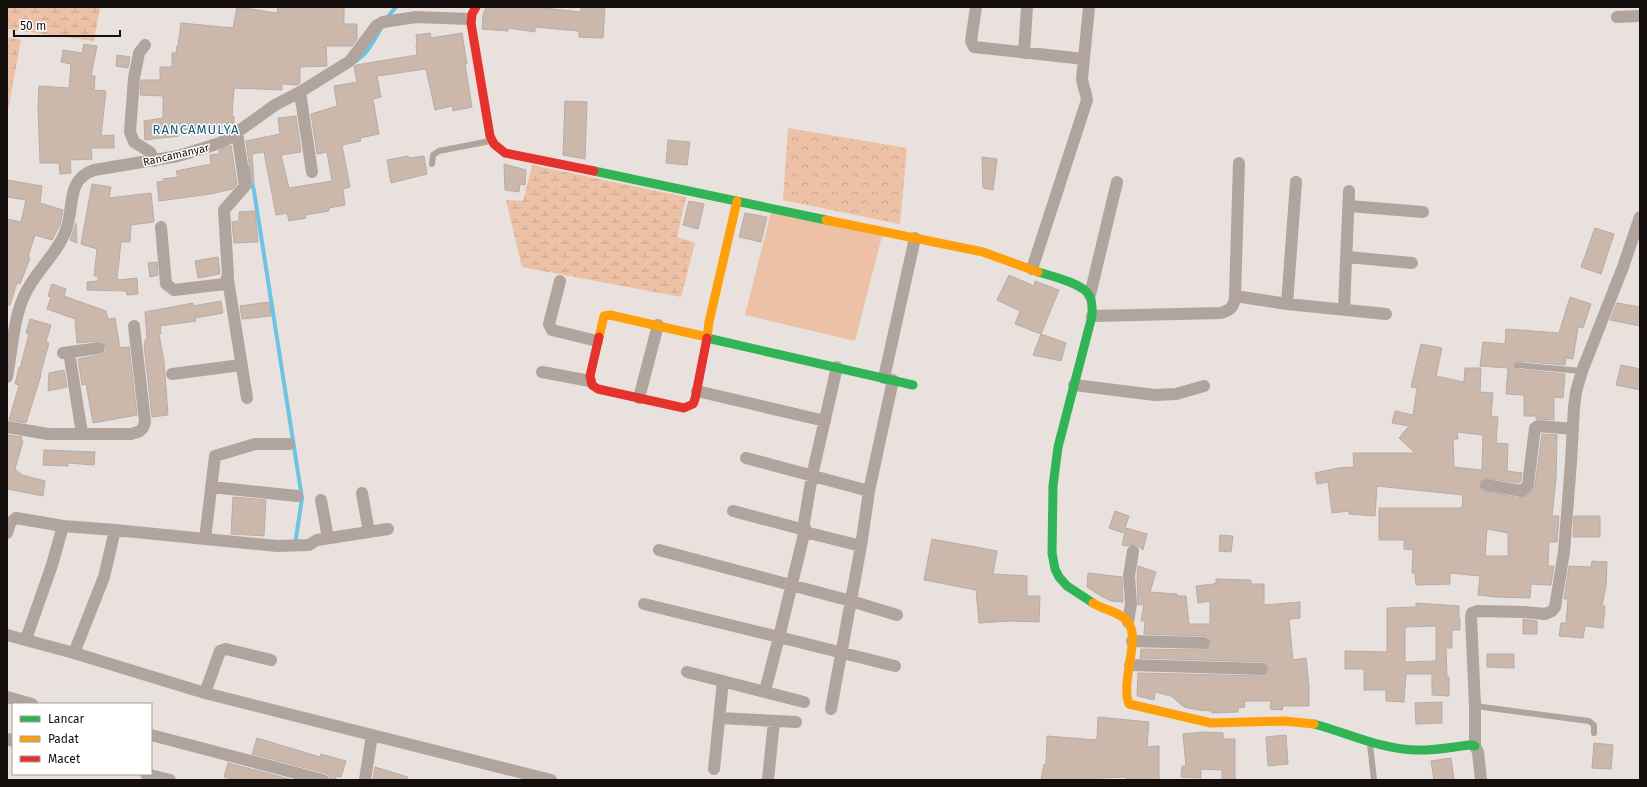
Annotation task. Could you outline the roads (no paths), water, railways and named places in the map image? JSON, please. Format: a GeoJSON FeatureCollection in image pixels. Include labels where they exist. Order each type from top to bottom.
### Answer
{"type":"FeatureCollection","features":[{"type":"Feature","properties":{"kind":"street"},"geometry":{"type":"LineString","coordinates":[[476,7],[470,19],[490,136],[494,144],[505,153],[983,252],[1083,288],[1090,295],[1093,304],[1092,316],[1058,447],[1053,486],[1052,553],[1055,569],[1059,577],[1067,586],[1096,606],[1120,615],[1128,622],[1131,629],[1132,640],[1126,693],[1127,699],[1133,706],[1156,709],[1194,720],[1211,723],[1247,721],[1302,722],[1329,728],[1370,742],[1397,748],[1416,750],[1470,745],[1475,746]]}},
{"type":"Feature","properties":{"kind":"street"},"geometry":{"type":"LineString","coordinates":[[976,7],[971,41],[974,47],[1084,59]]}},
{"type":"Feature","properties":{"kind":"street"},"geometry":{"type":"LineString","coordinates":[[1024,53],[1027,7]]}},
{"type":"Feature","properties":{"kind":"street"},"geometry":{"type":"LineString","coordinates":[[1032,269],[1087,100],[1086,92],[1082,86],[1089,7]]}},
{"type":"Feature","properties":{"kind":"street"},"geometry":{"type":"LineString","coordinates":[[1617,17],[1640,16]]}},
{"type":"Feature","properties":{"kind":"street","name":"Rancamanyar"},"geometry":{"type":"LineString","coordinates":[[7,377],[10,349],[24,296],[62,238],[67,227],[74,189],[79,178],[90,171],[189,154],[215,145],[237,132],[275,105],[300,92],[350,61],[376,26],[383,22],[416,17],[470,19]]}},
{"type":"Feature","properties":{"kind":"street"},"geometry":{"type":"LineString","coordinates":[[145,45],[140,53],[134,78],[130,132],[134,142],[150,152],[154,161]]}},
{"type":"Feature","properties":{"kind":"street"},"geometry":{"type":"LineString","coordinates":[[300,92],[312,172]]}},
{"type":"Feature","properties":{"kind":"street"},"geometry":{"type":"LineString","coordinates":[[237,132],[245,186],[224,210],[223,214],[228,280],[247,398]]}},
{"type":"Feature","properties":{"kind":"street"},"geometry":{"type":"LineString","coordinates":[[1092,316],[1221,313],[1230,311],[1234,305],[1235,296],[1239,163]]}},
{"type":"Feature","properties":{"kind":"street"},"geometry":{"type":"LineString","coordinates":[[1090,295],[1117,182]]}},
{"type":"Feature","properties":{"kind":"street"},"geometry":{"type":"LineString","coordinates":[[1287,304],[1296,182]]}},
{"type":"Feature","properties":{"kind":"street"},"geometry":{"type":"LineString","coordinates":[[1344,309],[1349,191]]}},
{"type":"Feature","properties":{"kind":"street"},"geometry":{"type":"LineString","coordinates":[[737,201],[709,322],[708,337],[697,391],[692,404],[684,408],[598,389],[592,385],[590,381],[597,341],[604,316],[610,315],[658,325],[708,337],[913,385]]}},
{"type":"Feature","properties":{"kind":"street"},"geometry":{"type":"LineString","coordinates":[[1349,206],[1423,212]]}},
{"type":"Feature","properties":{"kind":"street"},"geometry":{"type":"LineString","coordinates":[[1481,780],[1478,752],[1475,746],[1472,613],[1478,611],[1545,614],[1552,611],[1555,607],[1564,552],[1574,407],[1582,371],[1623,267],[1640,217]]}},
{"type":"Feature","properties":{"kind":"street"},"geometry":{"type":"LineString","coordinates":[[161,227],[166,284],[169,288],[174,290],[225,284],[228,280]]}},
{"type":"Feature","properties":{"kind":"street"},"geometry":{"type":"LineString","coordinates":[[831,709],[861,546],[888,379],[915,238]]}},
{"type":"Feature","properties":{"kind":"street"},"geometry":{"type":"LineString","coordinates":[[1347,257],[1412,263]]}},
{"type":"Feature","properties":{"kind":"street"},"geometry":{"type":"LineString","coordinates":[[560,281],[549,324],[552,330],[597,341]]}},
{"type":"Feature","properties":{"kind":"street"},"geometry":{"type":"LineString","coordinates":[[1235,296],[1287,304],[1386,314]]}},
{"type":"Feature","properties":{"kind":"street"},"geometry":{"type":"LineString","coordinates":[[639,398],[658,325]]}},
{"type":"Feature","properties":{"kind":"street"},"geometry":{"type":"LineString","coordinates":[[7,427],[48,434],[130,434],[140,432],[144,429],[145,422],[134,326]]}},
{"type":"Feature","properties":{"kind":"street"},"geometry":{"type":"LineString","coordinates":[[82,434],[66,352],[99,348]]}},
{"type":"Feature","properties":{"kind":"street"},"geometry":{"type":"LineString","coordinates":[[172,374],[241,365]]}},
{"type":"Feature","properties":{"kind":"street"},"geometry":{"type":"LineString","coordinates":[[765,691],[805,530],[804,523],[812,476],[837,367]]}},
{"type":"Feature","properties":{"kind":"street"},"geometry":{"type":"LineString","coordinates":[[542,372],[590,381]]}},
{"type":"Feature","properties":{"kind":"street"},"geometry":{"type":"LineString","coordinates":[[1074,385],[1155,396],[1176,394],[1204,386]]}},
{"type":"Feature","properties":{"kind":"street"},"geometry":{"type":"LineString","coordinates":[[697,391],[825,421]]}},
{"type":"Feature","properties":{"kind":"street"},"geometry":{"type":"LineString","coordinates":[[1486,485],[1522,491],[1528,484],[1535,428],[1538,426],[1573,429]]}},
{"type":"Feature","properties":{"kind":"street"},"geometry":{"type":"LineString","coordinates":[[205,539],[215,456],[254,444],[289,444]]}},
{"type":"Feature","properties":{"kind":"street"},"geometry":{"type":"LineString","coordinates":[[746,458],[869,491]]}},
{"type":"Feature","properties":{"kind":"street"},"geometry":{"type":"LineString","coordinates":[[211,487],[298,496]]}},
{"type":"Feature","properties":{"kind":"street"},"geometry":{"type":"LineString","coordinates":[[362,493],[369,532]]}},
{"type":"Feature","properties":{"kind":"street"},"geometry":{"type":"LineString","coordinates":[[321,500],[328,538]]}},
{"type":"Feature","properties":{"kind":"street"},"geometry":{"type":"LineString","coordinates":[[733,511],[861,546]]}},
{"type":"Feature","properties":{"kind":"street"},"geometry":{"type":"LineString","coordinates":[[7,533],[10,523],[16,518],[63,526],[289,546],[309,545],[317,540],[388,529]]}},
{"type":"Feature","properties":{"kind":"street"},"geometry":{"type":"LineString","coordinates":[[26,639],[52,565],[63,526]]}},
{"type":"Feature","properties":{"kind":"street"},"geometry":{"type":"LineString","coordinates":[[74,653],[104,577],[115,530]]}},
{"type":"Feature","properties":{"kind":"street"},"geometry":{"type":"LineString","coordinates":[[659,550],[851,601],[897,615]]}},
{"type":"Feature","properties":{"kind":"street"},"geometry":{"type":"LineString","coordinates":[[1128,622],[1130,604],[1129,576],[1133,551]]}},
{"type":"Feature","properties":{"kind":"street"},"geometry":{"type":"LineString","coordinates":[[644,604],[895,666]]}},
{"type":"Feature","properties":{"kind":"street"},"geometry":{"type":"LineString","coordinates":[[7,635],[74,653],[205,693],[551,780]]}},
{"type":"Feature","properties":{"kind":"street"},"geometry":{"type":"LineString","coordinates":[[1132,640],[1204,643]]}},
{"type":"Feature","properties":{"kind":"street"},"geometry":{"type":"LineString","coordinates":[[205,693],[220,650],[226,649],[271,660]]}},
{"type":"Feature","properties":{"kind":"street"},"geometry":{"type":"LineString","coordinates":[[1130,665],[1262,669]]}},
{"type":"Feature","properties":{"kind":"street"},"geometry":{"type":"LineString","coordinates":[[687,672],[804,702]]}},
{"type":"Feature","properties":{"kind":"street"},"geometry":{"type":"LineString","coordinates":[[714,769],[723,681]]}},
{"type":"Feature","properties":{"kind":"street"},"geometry":{"type":"LineString","coordinates":[[7,697],[28,703]]}},
{"type":"Feature","properties":{"kind":"street"},"geometry":{"type":"LineString","coordinates":[[720,718],[796,722]]}},
{"type":"Feature","properties":{"kind":"street"},"geometry":{"type":"LineString","coordinates":[[768,780],[774,721]]}},
{"type":"Feature","properties":{"kind":"street"},"geometry":{"type":"LineString","coordinates":[[152,735],[323,780]]}},
{"type":"Feature","properties":{"kind":"street"},"geometry":{"type":"LineString","coordinates":[[365,780],[372,735]]}},
{"type":"Feature","properties":{"kind":"street"},"geometry":{"type":"LineString","coordinates":[[150,775],[170,780]]}},
{"type":"Feature","properties":{"kind":"lane"},"geometry":{"type":"LineString","coordinates":[[432,164],[433,156],[440,151],[492,140]]}},
{"type":"Feature","properties":{"kind":"lane"},"geometry":{"type":"LineString","coordinates":[[1518,365],[1582,371]]}},
{"type":"Feature","properties":{"kind":"lane"},"geometry":{"type":"LineString","coordinates":[[1475,706],[1590,721],[1594,725],[1594,733]]}},
{"type":"Feature","properties":{"kind":"lane"},"geometry":{"type":"LineString","coordinates":[[1370,742],[1374,780]]}},
{"type":"Feature","properties":{"kind":"waterway"},"geometry":{"type":"LineString","coordinates":[[386,19],[396,7]]}},
{"type":"Feature","properties":{"kind":"waterway"},"geometry":{"type":"LineString","coordinates":[[356,61],[367,51],[380,30]]}},
{"type":"Feature","properties":{"kind":"waterway"},"geometry":{"type":"LineString","coordinates":[[248,167],[254,191],[302,498],[296,538],[297,545]]}},
{"type":"Feature","properties":{"kind":"district","name":"RANCAMULYA"},"geometry":{"type":"Point","coordinates":[196,129]}}]}
